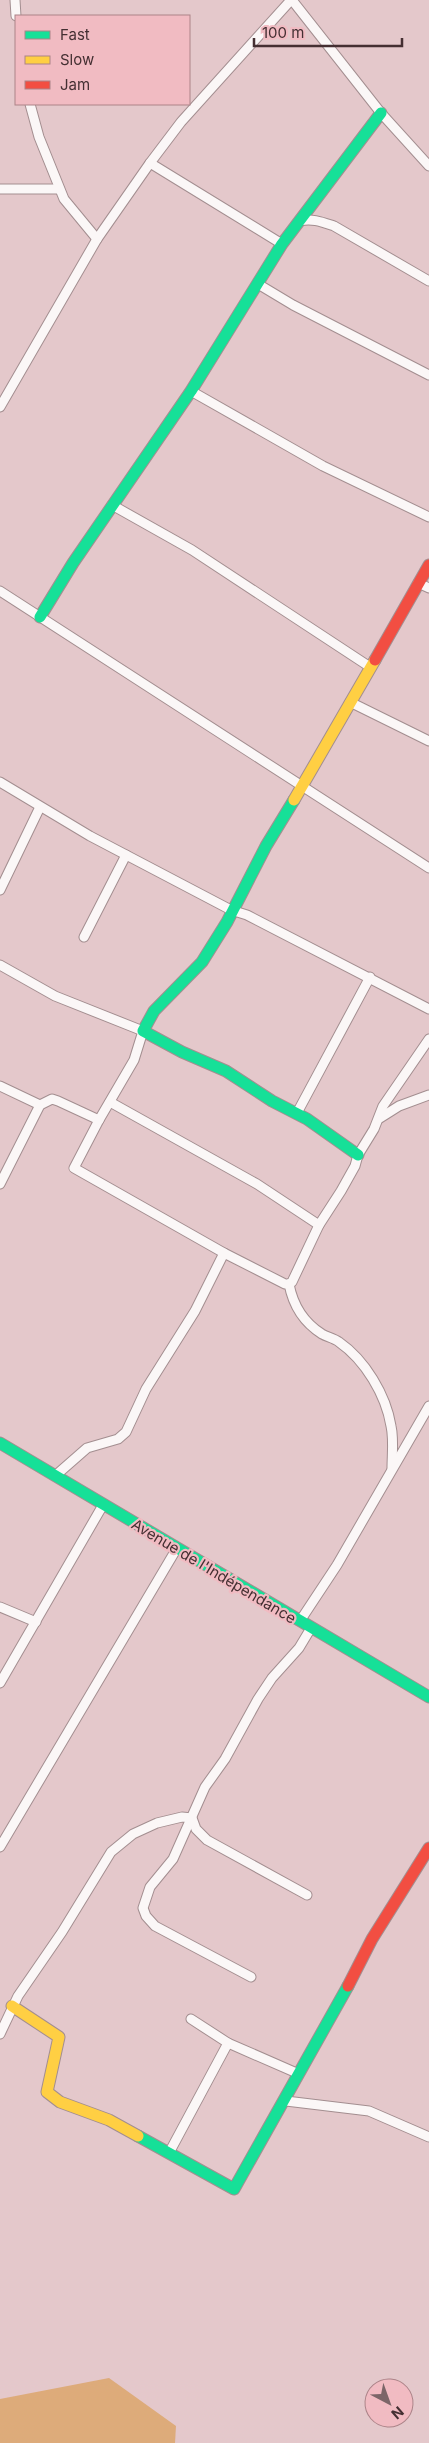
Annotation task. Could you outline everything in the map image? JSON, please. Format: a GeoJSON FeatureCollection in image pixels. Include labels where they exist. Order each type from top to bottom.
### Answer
{"type":"FeatureCollection","features":[{"type":"Feature","properties":{"kind":"street"},"geometry":{"type":"LineString","coordinates":[[15,0],[16,15]]}},
{"type":"Feature","properties":{"kind":"street"},"geometry":{"type":"LineString","coordinates":[[0,407],[97,239],[150,163],[181,122],[291,0],[380,113],[429,166]]}},
{"type":"Feature","properties":{"kind":"street"},"geometry":{"type":"LineString","coordinates":[[30,105],[39,137],[59,189],[72,211],[97,239]]}},
{"type":"Feature","properties":{"kind":"street"},"geometry":{"type":"LineString","coordinates":[[40,617],[112,505],[191,391],[282,244],[380,113]]}},
{"type":"Feature","properties":{"kind":"street"},"geometry":{"type":"LineString","coordinates":[[150,163],[282,244]]}},
{"type":"Feature","properties":{"kind":"street"},"geometry":{"type":"LineString","coordinates":[[0,189],[59,189]]}},
{"type":"Feature","properties":{"kind":"street"},"geometry":{"type":"LineString","coordinates":[[300,221],[308,219],[334,226],[429,281]]}},
{"type":"Feature","properties":{"kind":"street"},"geometry":{"type":"LineString","coordinates":[[258,284],[293,305],[429,376]]}},
{"type":"Feature","properties":{"kind":"street"},"geometry":{"type":"LineString","coordinates":[[191,391],[323,466],[429,517]]}},
{"type":"Feature","properties":{"kind":"street"},"geometry":{"type":"LineString","coordinates":[[112,505],[208,560],[370,667]]}},
{"type":"Feature","properties":{"kind":"street"},"geometry":{"type":"LineString","coordinates":[[289,1284],[285,1284],[224,1253],[74,1168],[134,1060],[143,1031],[154,1012],[202,962],[227,922],[231,910],[266,846],[303,786],[429,565]]}},
{"type":"Feature","properties":{"kind":"street"},"geometry":{"type":"LineString","coordinates":[[418,583],[429,588]]}},
{"type":"Feature","properties":{"kind":"street"},"geometry":{"type":"LineString","coordinates":[[0,591],[112,665],[162,694],[428,866]]}},
{"type":"Feature","properties":{"kind":"street"},"geometry":{"type":"LineString","coordinates":[[350,702],[429,741]]}},
{"type":"Feature","properties":{"kind":"street"},"geometry":{"type":"LineString","coordinates":[[0,782],[126,856],[231,910],[247,915],[370,977],[429,1009]]}},
{"type":"Feature","properties":{"kind":"street"},"geometry":{"type":"LineString","coordinates":[[0,890],[40,807]]}},
{"type":"Feature","properties":{"kind":"street"},"geometry":{"type":"LineString","coordinates":[[84,937],[126,856]]}},
{"type":"Feature","properties":{"kind":"street"},"geometry":{"type":"LineString","coordinates":[[0,965],[55,996],[143,1031],[182,1052],[226,1071],[272,1101],[297,1113],[358,1155]]}},
{"type":"Feature","properties":{"kind":"street"},"geometry":{"type":"LineString","coordinates":[[297,1113],[370,977]]}},
{"type":"Feature","properties":{"kind":"street"},"geometry":{"type":"LineString","coordinates":[[289,1284],[292,1282],[319,1225],[355,1166],[358,1155],[380,1118],[382,1106],[429,1040]]}},
{"type":"Feature","properties":{"kind":"street"},"geometry":{"type":"LineString","coordinates":[[0,1086],[40,1105]]}},
{"type":"Feature","properties":{"kind":"street"},"geometry":{"type":"LineString","coordinates":[[380,1118],[399,1106],[429,1095]]}},
{"type":"Feature","properties":{"kind":"street"},"geometry":{"type":"LineString","coordinates":[[0,1184],[40,1105],[52,1099],[99,1120]]}},
{"type":"Feature","properties":{"kind":"street"},"geometry":{"type":"LineString","coordinates":[[110,1102],[257,1184],[319,1225]]}},
{"type":"Feature","properties":{"kind":"street"},"geometry":{"type":"LineString","coordinates":[[55,1476],[87,1448],[118,1440],[126,1432],[146,1389],[195,1311],[224,1253]]}},
{"type":"Feature","properties":{"kind":"street"},"geometry":{"type":"LineString","coordinates":[[289,1284],[297,1310],[321,1334],[339,1341],[347,1348],[373,1380],[387,1407],[392,1428],[392,1469]]}},
{"type":"Feature","properties":{"kind":"street"},"geometry":{"type":"LineString","coordinates":[[300,1621],[337,1565],[429,1406]]}},
{"type":"Feature","properties":{"kind":"street","name":"Avenue de l'Indépendance"},"geometry":{"type":"LineString","coordinates":[[0,1443],[428,1696]]}},
{"type":"Feature","properties":{"kind":"street"},"geometry":{"type":"LineString","coordinates":[[0,1683],[103,1505]]}},
{"type":"Feature","properties":{"kind":"street"},"geometry":{"type":"LineString","coordinates":[[0,1847],[177,1548]]}},
{"type":"Feature","properties":{"kind":"street"},"geometry":{"type":"LineString","coordinates":[[0,1607],[36,1622]]}},
{"type":"Feature","properties":{"kind":"street"},"geometry":{"type":"LineString","coordinates":[[251,1977],[155,1926],[143,1908],[150,1887],[173,1860],[205,1787],[225,1759],[258,1699],[272,1678],[299,1648],[312,1628]]}},
{"type":"Feature","properties":{"kind":"street"},"geometry":{"type":"LineString","coordinates":[[0,2034],[12,2006],[62,1932],[111,1852],[133,1834],[157,1823],[182,1817],[192,1818]]}},
{"type":"Feature","properties":{"kind":"street"},"geometry":{"type":"LineString","coordinates":[[192,1818],[196,1829],[207,1840],[307,1895]]}},
{"type":"Feature","properties":{"kind":"street"},"geometry":{"type":"LineString","coordinates":[[12,2006],[59,2037],[47,2092],[60,2102],[80,2111],[109,2120],[234,2189],[286,2101],[298,2074],[337,2009],[372,1939],[429,1848]]}},
{"type":"Feature","properties":{"kind":"street"},"geometry":{"type":"LineString","coordinates":[[192,2019],[228,2043],[298,2074]]}},
{"type":"Feature","properties":{"kind":"street"},"geometry":{"type":"LineString","coordinates":[[169,2153],[228,2043]]}},
{"type":"Feature","properties":{"kind":"street"},"geometry":{"type":"LineString","coordinates":[[286,2101],[369,2111],[384,2116],[429,2138]]}},
{"type":"Feature","properties":{"kind":"shaded area"},"geometry":{"type":"Polygon","coordinates":[[[109,2378],[176,2426],[175,2443],[0,2443],[0,2399],[109,2378]]]}},
{"type":"Feature","properties":{"kind":"traffic: fast"},"geometry":{"type":"LineString","coordinates":[[40,617],[73,563],[191,391],[282,244],[381,113]]}},
{"type":"Feature","properties":{"kind":"traffic: fast"},"geometry":{"type":"LineString","coordinates":[[294,800],[266,846],[227,922],[202,962],[154,1011],[143,1031],[182,1052],[226,1071],[272,1101],[307,1119],[358,1155]]}},
{"type":"Feature","properties":{"kind":"traffic: fast"},"geometry":{"type":"LineString","coordinates":[[0,1443],[429,1697]]}},
{"type":"Feature","properties":{"kind":"traffic: fast"},"geometry":{"type":"LineString","coordinates":[[138,2136],[234,2189],[348,1986]]}},
{"type":"Feature","properties":{"kind":"traffic: slow"},"geometry":{"type":"LineString","coordinates":[[294,800],[375,660]]}},
{"type":"Feature","properties":{"kind":"traffic: slow"},"geometry":{"type":"LineString","coordinates":[[12,2006],[59,2037],[47,2092],[60,2102],[109,2120],[138,2136]]}},
{"type":"Feature","properties":{"kind":"traffic: jam"},"geometry":{"type":"LineString","coordinates":[[375,660],[429,565]]}},
{"type":"Feature","properties":{"kind":"traffic: jam"},"geometry":{"type":"LineString","coordinates":[[348,1986],[372,1939],[429,1848]]}}]}
